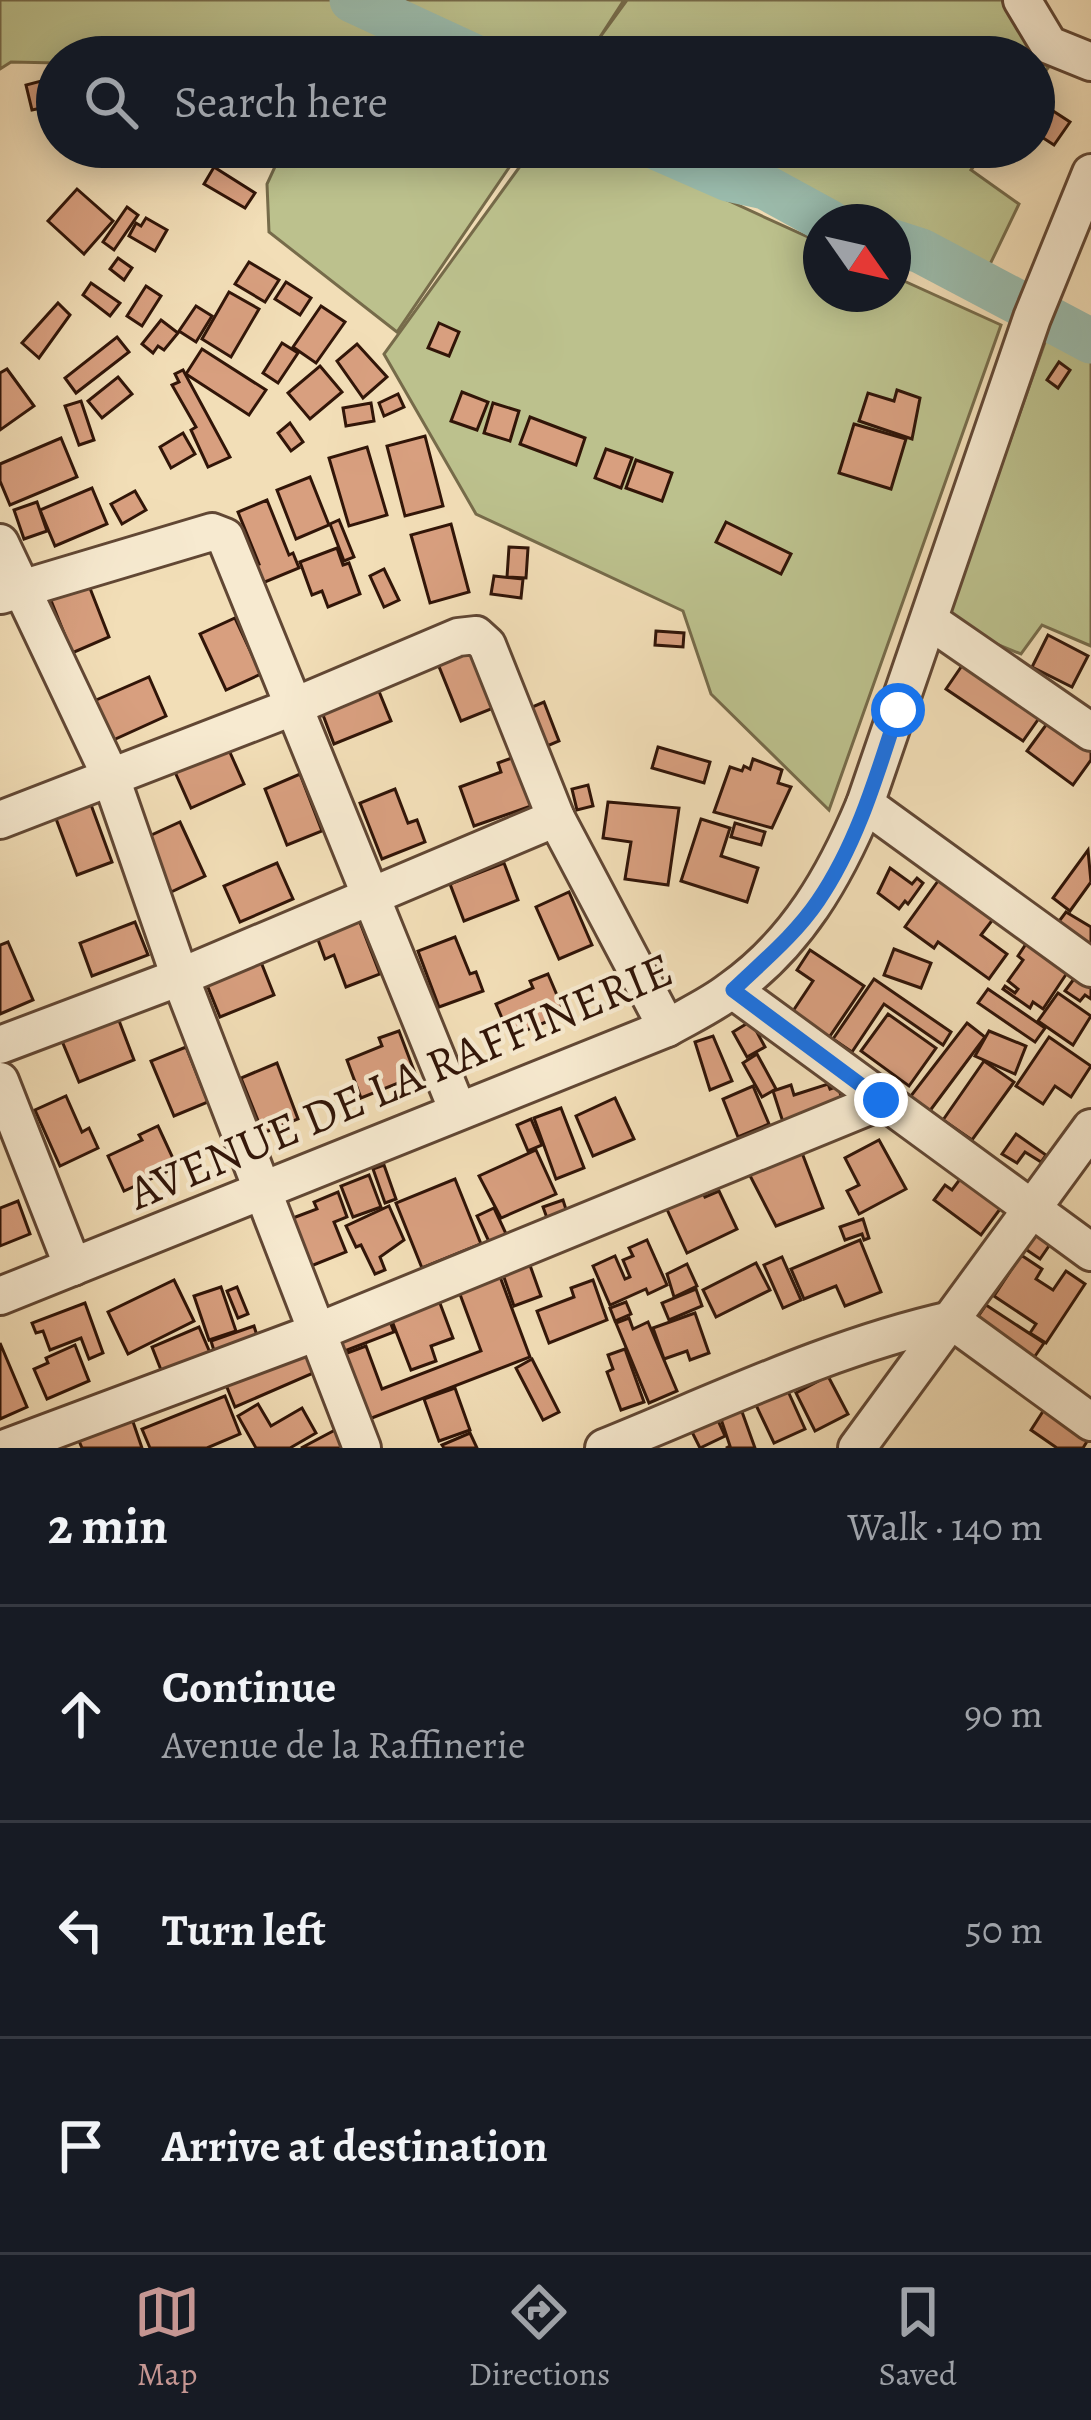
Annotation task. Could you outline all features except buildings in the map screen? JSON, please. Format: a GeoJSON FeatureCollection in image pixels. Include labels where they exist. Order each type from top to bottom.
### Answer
{"type":"FeatureCollection","features":[{"type":"Feature","properties":{"kind":"street"},"geometry":{"type":"LineString","coordinates":[[1022,0],[1044,36]]}},
{"type":"Feature","properties":{"kind":"street"},"geometry":{"type":"LineString","coordinates":[[1055,47],[1091,62]]}},
{"type":"Feature","properties":{"kind":"street","name":"AVENUE DE LA RAFFINERIE"},"geometry":{"type":"LineString","coordinates":[[0,1296],[667,1028],[733,990],[781,945],[816,904],[866,804],[1037,304],[1091,173]]}},
{"type":"Feature","properties":{"kind":"street"},"geometry":{"type":"LineString","coordinates":[[11,592],[218,532],[225,537],[458,1111]]}},
{"type":"Feature","properties":{"kind":"street"},"geometry":{"type":"LineString","coordinates":[[0,542],[11,592],[110,775],[180,977],[362,1448]]}},
{"type":"Feature","properties":{"kind":"street"},"geometry":{"type":"LineString","coordinates":[[930,621],[1091,732]]}},
{"type":"Feature","properties":{"kind":"street"},"geometry":{"type":"LineString","coordinates":[[0,820],[296,706],[458,637],[476,635],[487,645],[556,818],[667,1028]]}},
{"type":"Feature","properties":{"kind":"street"},"geometry":{"type":"LineString","coordinates":[[866,804],[1091,968]]}},
{"type":"Feature","properties":{"kind":"street"},"geometry":{"type":"LineString","coordinates":[[0,1045],[180,977],[556,818]]}},
{"type":"Feature","properties":{"kind":"street"},"geometry":{"type":"LineString","coordinates":[[733,990],[1091,1252]]}},
{"type":"Feature","properties":{"kind":"street"},"geometry":{"type":"LineString","coordinates":[[0,1082],[73,1267]]}},
{"type":"Feature","properties":{"kind":"street"},"geometry":{"type":"LineString","coordinates":[[6,1448],[317,1332],[881,1100]]}},
{"type":"Feature","properties":{"kind":"street"},"geometry":{"type":"LineString","coordinates":[[857,1448],[1091,1128]]}},
{"type":"Feature","properties":{"kind":"street"},"geometry":{"type":"LineString","coordinates":[[604,1448],[827,1357],[951,1320],[1091,1422]]}},
{"type":"Feature","properties":{"kind":"green space"},"geometry":{"type":"Polygon","coordinates":[[[0,0],[624,0],[601,36],[36,36],[36,63],[11,62],[0,69],[0,0]]]}},
{"type":"Feature","properties":{"kind":"green space"},"geometry":{"type":"Polygon","coordinates":[[[627,0],[1002,0],[1026,36],[601,36],[627,0]]]}},
{"type":"Feature","properties":{"kind":"green space"},"geometry":{"type":"Polygon","coordinates":[[[274,168],[509,168],[397,332],[269,232],[267,184],[274,168]]]}},
{"type":"Feature","properties":{"kind":"green space"},"geometry":{"type":"Polygon","coordinates":[[[519,168],[657,168],[803,235],[803,312],[911,312],[911,284],[1001,325],[829,810],[711,694],[683,611],[476,514],[384,354],[519,168]]]}},
{"type":"Feature","properties":{"kind":"green space"},"geometry":{"type":"Polygon","coordinates":[[[741,168],[972,168],[1019,204],[981,283],[911,250],[911,204],[816,204],[741,168]]]}},
{"type":"Feature","properties":{"kind":"green space"},"geometry":{"type":"Polygon","coordinates":[[[1049,331],[1091,353],[1091,646],[1042,625],[1021,654],[945,623],[1049,331]]]}},
{"type":"Feature","properties":{"kind":"waterway"},"geometry":{"type":"LineString","coordinates":[[352,0],[430,36]]}},
{"type":"Feature","properties":{"kind":"waterway"},"geometry":{"type":"LineString","coordinates":[[703,168],[765,187],[803,208]]}},
{"type":"Feature","properties":{"kind":"waterway"},"geometry":{"type":"LineString","coordinates":[[911,248],[1091,341]]}},
{"type":"Feature","properties":{"kind":"route"},"geometry":{"type":"LineString","coordinates":[[881,1100],[733,990],[816,904],[841,862],[898,710]]}}]}
